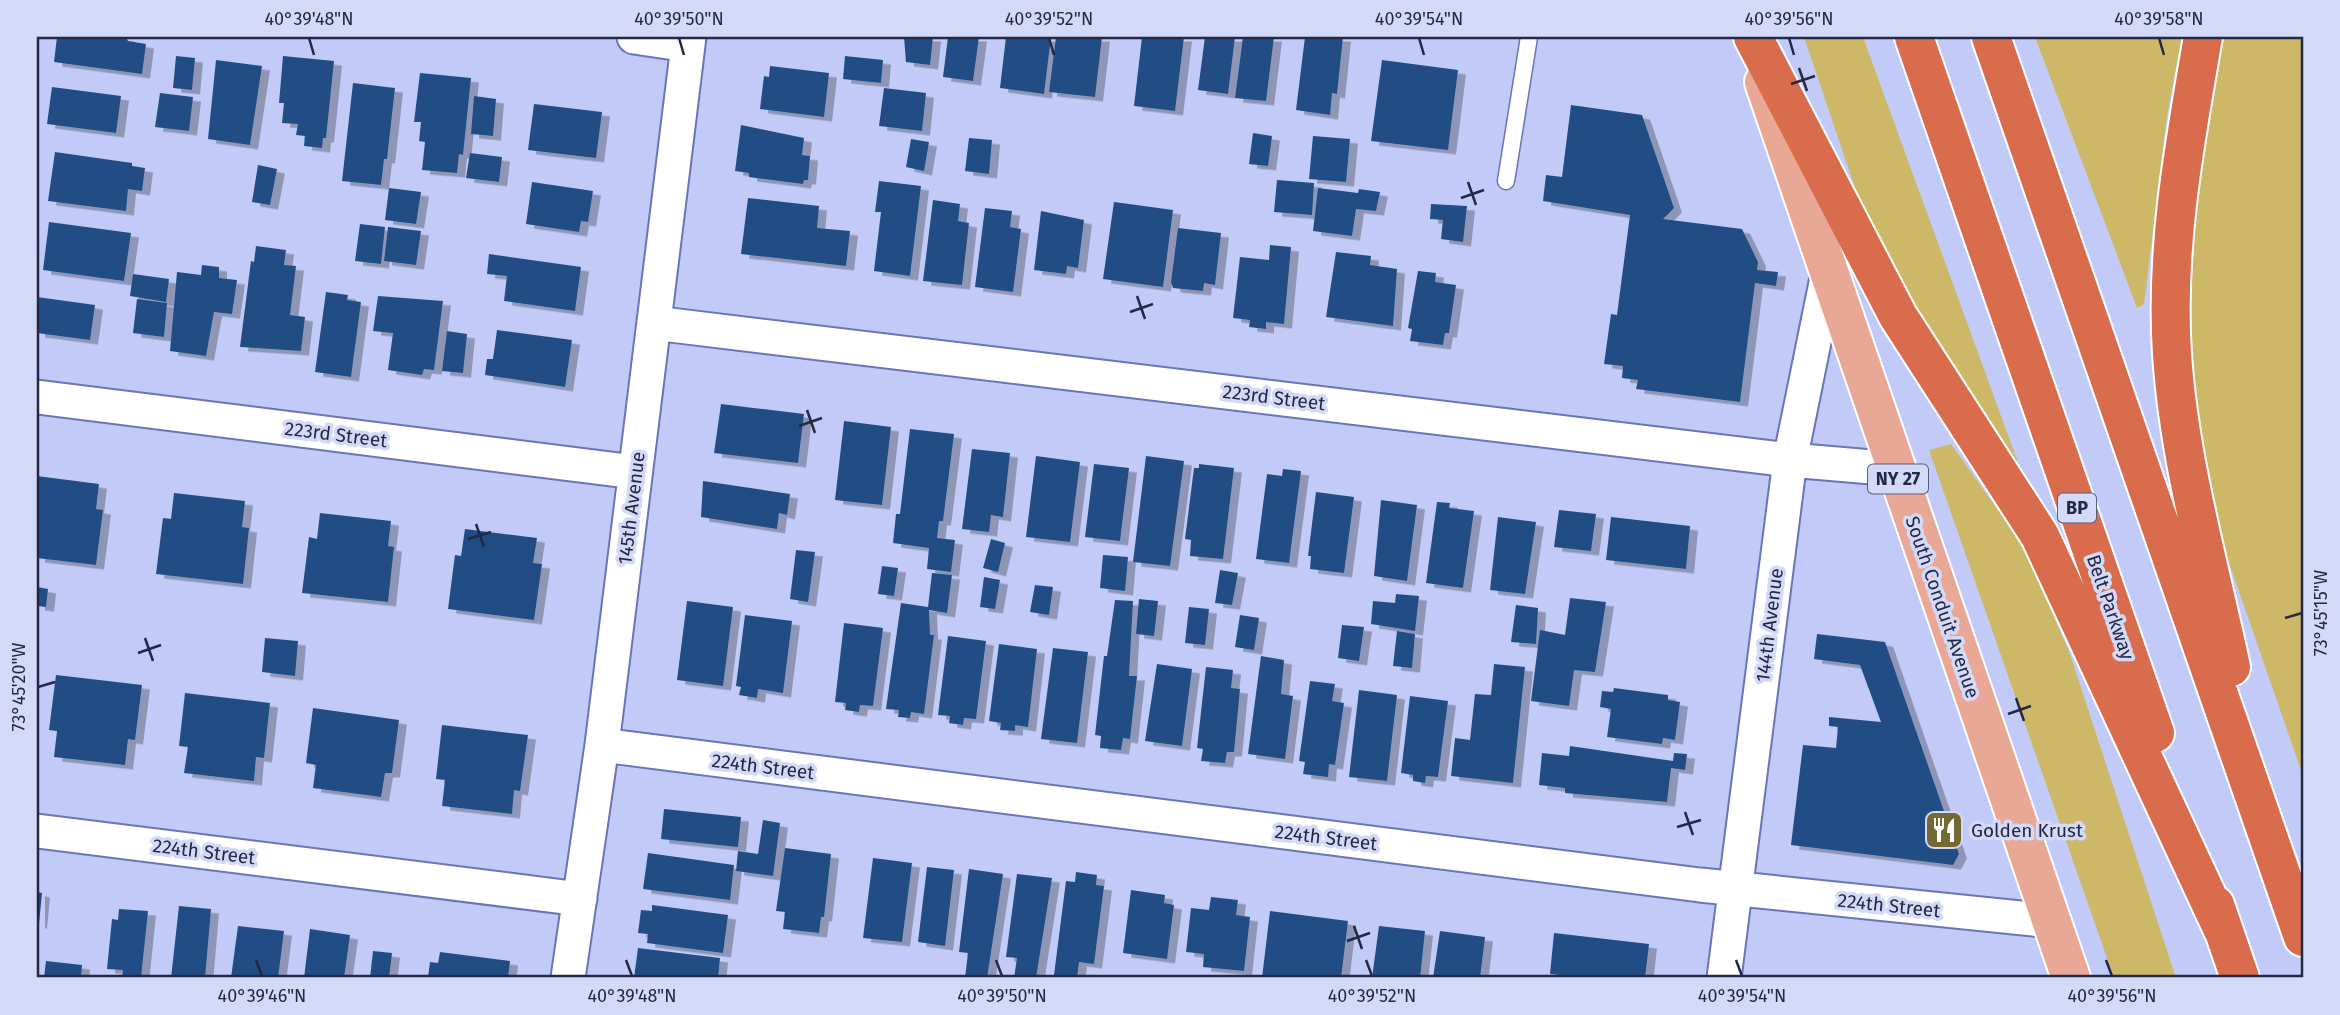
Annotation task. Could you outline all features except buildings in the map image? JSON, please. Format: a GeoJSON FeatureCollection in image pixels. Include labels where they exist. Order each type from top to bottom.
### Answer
{"type":"FeatureCollection","features":[{"type":"Feature","properties":{"kind":"highway"},"geometry":{"type":"LineString","coordinates":[[1751,37],[1909,335],[1983,443],[2040,536],[2223,930]]}},
{"type":"Feature","properties":{"kind":"highway","name":"Belt Parkway"},"geometry":{"type":"LineString","coordinates":[[1914,37],[2240,978]]}},
{"type":"Feature","properties":{"kind":"highway"},"geometry":{"type":"LineString","coordinates":[[1991,37],[2303,937]]}},
{"type":"Feature","properties":{"kind":"highway"},"geometry":{"type":"LineString","coordinates":[[2203,37],[2177,206],[2172,265],[2172,354],[2185,459],[2268,837]]}},
{"type":"Feature","properties":{"kind":"main road","name":"South Conduit Avenue"},"geometry":{"type":"LineString","coordinates":[[1751,37],[1828,274],[2071,978]]}},
{"type":"Feature","properties":{"kind":"street"},"geometry":{"type":"LineString","coordinates":[[634,37],[688,41]]}},
{"type":"Feature","properties":{"kind":"street","name":"145th Avenue"},"geometry":{"type":"LineString","coordinates":[[568,978],[602,745],[688,41]]}},
{"type":"Feature","properties":{"kind":"street","name":"144th Avenue"},"geometry":{"type":"LineString","coordinates":[[1724,978],[1790,460],[1828,274]]}},
{"type":"Feature","properties":{"kind":"street","name":"223rd Street"},"geometry":{"type":"LineString","coordinates":[[654,323],[1790,460],[1895,469]]}},
{"type":"Feature","properties":{"kind":"street","name":"223rd Street"},"geometry":{"type":"LineString","coordinates":[[37,397],[635,472]]}},
{"type":"Feature","properties":{"kind":"street","name":"224th Street"},"geometry":{"type":"LineString","coordinates":[[602,745],[1736,889],[2051,921]]}},
{"type":"Feature","properties":{"kind":"street","name":"224th Street"},"geometry":{"type":"LineString","coordinates":[[37,831],[580,899]]}},
{"type":"Feature","properties":{"kind":"lane"},"geometry":{"type":"LineString","coordinates":[[1506,181],[1529,37]]}},
{"type":"Feature","properties":{"kind":"shaded area"},"geometry":{"type":"Polygon","coordinates":[[[1804,37],[1863,37],[2021,471],[1932,343],[1878,256],[1804,37]]]}},
{"type":"Feature","properties":{"kind":"shaded area"},"geometry":{"type":"Polygon","coordinates":[[[2035,37],[2182,37],[2167,116],[2144,304],[2137,308],[2035,37]]]}},
{"type":"Feature","properties":{"kind":"shaded area"},"geometry":{"type":"Polygon","coordinates":[[[2220,37],[2303,37],[2303,776],[2214,519],[2185,330],[2197,165],[2220,37]]]}},
{"type":"Feature","properties":{"kind":"shaded area"},"geometry":{"type":"Polygon","coordinates":[[[1951,444],[2023,545],[2070,654],[2176,978],[2114,978],[1929,450],[1951,444]]]}},
{"type":"Feature","properties":{"kind":"place","name":"Golden Krust"},"geometry":{"type":"Point","coordinates":[1944,830]}}]}
